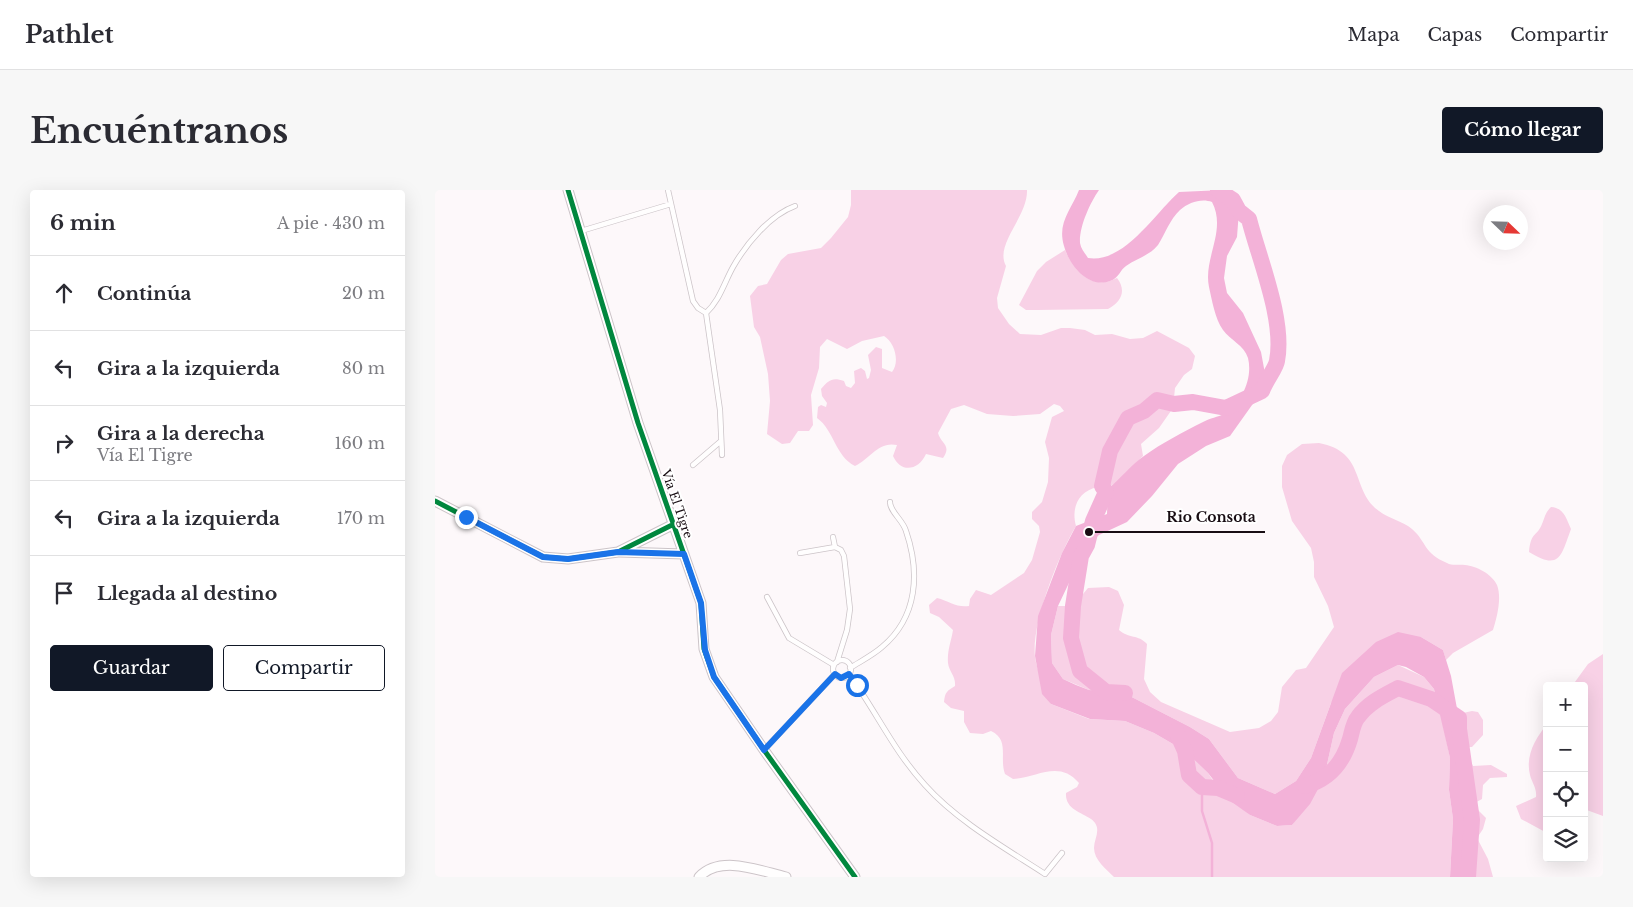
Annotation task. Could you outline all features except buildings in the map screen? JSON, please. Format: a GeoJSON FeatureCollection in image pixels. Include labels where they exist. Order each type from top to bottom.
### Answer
{"type":"FeatureCollection","features":[{"type":"Feature","properties":{"kind":"street","name":"Vía El Tigre"},"geometry":{"type":"LineString","coordinates":[[568,190],[638,423],[701,603],[705,650],[714,677],[855,877]]}},
{"type":"Feature","properties":{"kind":"street"},"geometry":{"type":"LineString","coordinates":[[435,501],[543,557],[568,559],[618,552],[684,554]]}},
{"type":"Feature","properties":{"kind":"street"},"geometry":{"type":"LineString","coordinates":[[618,552],[674,524]]}},
{"type":"Feature","properties":{"kind":"street"},"geometry":{"type":"LineString","coordinates":[[699,877],[714,866],[724,865],[745,867],[787,877]]}},
{"type":"Feature","properties":{"kind":"lane"},"geometry":{"type":"LineString","coordinates":[[668,190],[693,301],[698,308],[706,313]]}},
{"type":"Feature","properties":{"kind":"lane"},"geometry":{"type":"LineString","coordinates":[[581,231],[671,204]]}},
{"type":"Feature","properties":{"kind":"lane"},"geometry":{"type":"LineString","coordinates":[[722,455],[720,410],[706,313],[717,300],[734,266],[754,238],[784,210],[795,206]]}},
{"type":"Feature","properties":{"kind":"lane"},"geometry":{"type":"LineString","coordinates":[[693,465],[721,441]]}},
{"type":"Feature","properties":{"kind":"lane"},"geometry":{"type":"LineString","coordinates":[[850,668],[882,648],[893,636],[911,602],[916,577],[914,557],[905,528],[890,507],[890,502]]}},
{"type":"Feature","properties":{"kind":"lane"},"geometry":{"type":"LineString","coordinates":[[833,537],[835,547]]}},
{"type":"Feature","properties":{"kind":"lane"},"geometry":{"type":"LineString","coordinates":[[764,750],[835,674],[836,663],[847,630],[850,597],[844,556],[841,550],[835,547],[800,553]]}},
{"type":"Feature","properties":{"kind":"lane"},"geometry":{"type":"LineString","coordinates":[[767,597],[789,638],[836,663],[845,661],[850,668],[849,674],[889,739],[926,786],[973,827],[1045,874],[1062,853]]}},
{"type":"Feature","properties":{"kind":"lane"},"geometry":{"type":"LineString","coordinates":[[835,674],[841,678],[849,674]]}},
{"type":"Feature","properties":{"kind":"shaded area"},"geometry":{"type":"Polygon","coordinates":[[[851,190],[1027,190],[1026,200],[1004,249],[1003,258],[1006,266],[997,298],[998,308],[1009,324],[1020,334],[1041,335],[1061,328],[1070,328],[1085,330],[1095,335],[1112,334],[1130,339],[1143,338],[1157,331],[1189,348],[1195,356],[1192,369],[1184,375],[1175,388],[1173,408],[1159,428],[1141,444],[1143,456],[1114,484],[1085,492],[1075,507],[1076,526],[1062,554],[1048,590],[1037,627],[1035,643],[1036,663],[1051,704],[1089,719],[1125,721],[1154,733],[1185,751],[1208,773],[1218,788],[1250,815],[1277,826],[1292,825],[1324,778],[1334,733],[1345,709],[1374,677],[1398,665],[1424,677],[1434,689],[1440,710],[1450,758],[1449,790],[1453,819],[1450,877],[1114,877],[1096,856],[1094,844],[1097,826],[1095,822],[1078,812],[1068,803],[1066,798],[1066,793],[1077,787],[1079,783],[1063,772],[1055,771],[1013,779],[1005,774],[1002,744],[997,735],[991,731],[983,734],[970,733],[964,722],[964,711],[951,708],[944,702],[947,692],[955,686],[948,663],[953,630],[939,617],[930,613],[929,605],[937,598],[957,605],[969,606],[970,599],[976,590],[991,595],[1024,573],[1032,560],[1040,532],[1039,526],[1032,519],[1032,512],[1042,502],[1048,482],[1049,458],[1045,442],[1052,417],[1064,411],[1060,406],[1054,404],[1040,414],[1013,416],[987,414],[964,405],[951,409],[938,433],[946,447],[943,458],[926,454],[919,464],[915,466],[910,468],[901,466],[893,456],[897,445],[890,444],[879,448],[855,466],[843,456],[823,423],[817,418],[818,407],[821,405],[826,407],[827,403],[822,396],[821,389],[834,379],[844,381],[846,386],[851,388],[855,383],[854,371],[861,368],[865,371],[867,379],[869,378],[871,370],[868,355],[876,347],[882,349],[882,368],[892,372],[896,363],[895,353],[891,343],[884,336],[862,341],[847,349],[827,339],[820,347],[819,368],[811,395],[813,425],[809,431],[798,431],[790,443],[782,444],[767,434],[770,401],[768,374],[760,337],[754,327],[750,296],[758,286],[767,284],[781,260],[788,254],[821,248],[831,238],[848,217],[851,205],[851,190]]]}},
{"type":"Feature","properties":{"kind":"shaded area"},"geometry":{"type":"Polygon","coordinates":[[[1079,190],[1099,190],[1086,215],[1081,230],[1080,243],[1088,258],[1101,258],[1114,253],[1138,235],[1179,192],[1223,190],[1239,211],[1237,237],[1227,256],[1224,278],[1227,293],[1243,313],[1261,352],[1266,379],[1262,391],[1230,436],[1206,446],[1178,464],[1152,496],[1127,522],[1099,535],[1087,545],[1058,606],[1051,635],[1052,663],[1063,679],[1089,690],[1122,692],[1190,727],[1209,739],[1238,778],[1275,794],[1296,781],[1311,758],[1342,673],[1376,642],[1398,632],[1421,637],[1443,650],[1451,676],[1460,725],[1472,820],[1467,877],[1450,877],[1453,819],[1449,790],[1450,758],[1434,689],[1424,677],[1406,667],[1398,665],[1374,677],[1345,709],[1334,733],[1324,778],[1310,804],[1292,825],[1277,826],[1250,815],[1229,800],[1208,773],[1185,751],[1154,733],[1125,721],[1090,719],[1051,704],[1042,694],[1035,656],[1038,616],[1062,553],[1076,526],[1107,514],[1108,489],[1139,460],[1173,438],[1224,414],[1230,409],[1241,397],[1249,374],[1246,353],[1220,326],[1209,287],[1209,266],[1217,223],[1212,202],[1200,201],[1184,207],[1173,218],[1154,249],[1126,266],[1113,280],[1102,283],[1094,282],[1075,268],[1070,261],[1062,238],[1066,217],[1079,190]]]}},
{"type":"Feature","properties":{"kind":"shaded area"},"geometry":{"type":"Polygon","coordinates":[[[1065,250],[1073,265],[1085,277],[1100,282],[1117,278],[1122,287],[1119,300],[1108,309],[1026,310],[1019,305],[1037,271],[1046,262],[1065,250]]]}},
{"type":"Feature","properties":{"kind":"shaded area"},"geometry":{"type":"Polygon","coordinates":[[[1319,443],[1345,454],[1370,502],[1383,514],[1412,529],[1429,551],[1439,559],[1453,565],[1474,567],[1491,577],[1497,585],[1499,596],[1498,608],[1493,630],[1453,653],[1446,660],[1443,650],[1421,637],[1331,703],[1311,758],[1296,781],[1275,794],[1238,778],[1209,739],[1190,727],[1122,692],[1089,690],[1063,679],[1052,663],[1051,635],[1058,606],[1073,606],[1088,588],[1109,587],[1118,591],[1124,605],[1119,630],[1147,644],[1144,679],[1150,692],[1161,702],[1230,732],[1259,728],[1271,721],[1278,712],[1282,687],[1296,670],[1306,668],[1334,627],[1328,606],[1314,577],[1314,562],[1311,548],[1292,521],[1282,487],[1282,466],[1287,455],[1302,444],[1319,443]]]}},
{"type":"Feature","properties":{"kind":"shaded area"},"geometry":{"type":"Polygon","coordinates":[[[1551,507],[1562,512],[1571,529],[1565,547],[1558,558],[1547,560],[1529,552],[1533,537],[1551,507]]]}},
{"type":"Feature","properties":{"kind":"shaded area"},"geometry":{"type":"Polygon","coordinates":[[[1603,654],[1603,816],[1588,810],[1588,682],[1575,682],[1588,664],[1603,654]]]}},
{"type":"Feature","properties":{"kind":"shaded area"},"geometry":{"type":"Polygon","coordinates":[[[1478,712],[1483,720],[1483,735],[1472,747],[1462,747],[1459,718],[1463,713],[1478,712]]]}},
{"type":"Feature","properties":{"kind":"shaded area"},"geometry":{"type":"Polygon","coordinates":[[[1543,730],[1543,831],[1521,819],[1516,806],[1536,797],[1530,775],[1529,761],[1535,741],[1543,730]]]}},
{"type":"Feature","properties":{"kind":"shaded area"},"geometry":{"type":"Polygon","coordinates":[[[1463,756],[1469,758],[1473,766],[1491,765],[1507,774],[1507,777],[1490,778],[1483,785],[1482,799],[1471,805],[1463,756]]]}},
{"type":"Feature","properties":{"kind":"shaded area"},"geometry":{"type":"Polygon","coordinates":[[[1478,810],[1486,818],[1483,829],[1477,838],[1488,859],[1493,877],[1467,877],[1472,817],[1478,810]]]}},
{"type":"Feature","properties":{"kind":"waterway"},"geometry":{"type":"LineString","coordinates":[[1125,693],[1106,692],[1080,671],[1071,638],[1073,606],[1081,556],[1087,545],[1093,521],[1106,492],[1102,486],[1110,451],[1128,418],[1144,411],[1157,400],[1174,404],[1193,402],[1226,408],[1262,391],[1277,361],[1279,345],[1274,309],[1249,219],[1239,211],[1233,200],[1218,190]]}},
{"type":"Feature","properties":{"kind":"waterway"},"geometry":{"type":"LineString","coordinates":[[1305,786],[1322,779],[1339,763],[1347,748],[1356,719],[1376,700],[1398,688],[1431,699],[1459,718],[1472,820],[1468,877]]}},
{"type":"Feature","properties":{"kind":"waterway"},"geometry":{"type":"LineString","coordinates":[[1176,731],[1185,751],[1189,775],[1202,787],[1218,788],[1237,796]]}},
{"type":"Feature","properties":{"kind":"waterway"},"geometry":{"type":"LineString","coordinates":[[1202,787],[1202,811],[1212,843],[1212,877]]}},
{"type":"Feature","properties":{"kind":"cycle path"},"geometry":{"type":"LineString","coordinates":[[568,190],[638,423],[701,603],[704,649],[714,677],[855,877]]}},
{"type":"Feature","properties":{"kind":"cycle path"},"geometry":{"type":"LineString","coordinates":[[435,501],[543,557],[568,559],[618,552],[674,524]]}},
{"type":"Feature","properties":{"kind":"place","name":"Rio Consota"},"geometry":{"type":"Point","coordinates":[1089,532]}},
{"type":"Feature","properties":{"kind":"route"},"geometry":{"type":"LineString","coordinates":[[466,517],[543,557],[568,559],[618,552],[684,554],[701,603],[705,650],[714,677],[764,750],[835,674],[841,678],[849,674],[857,685]]}}]}
